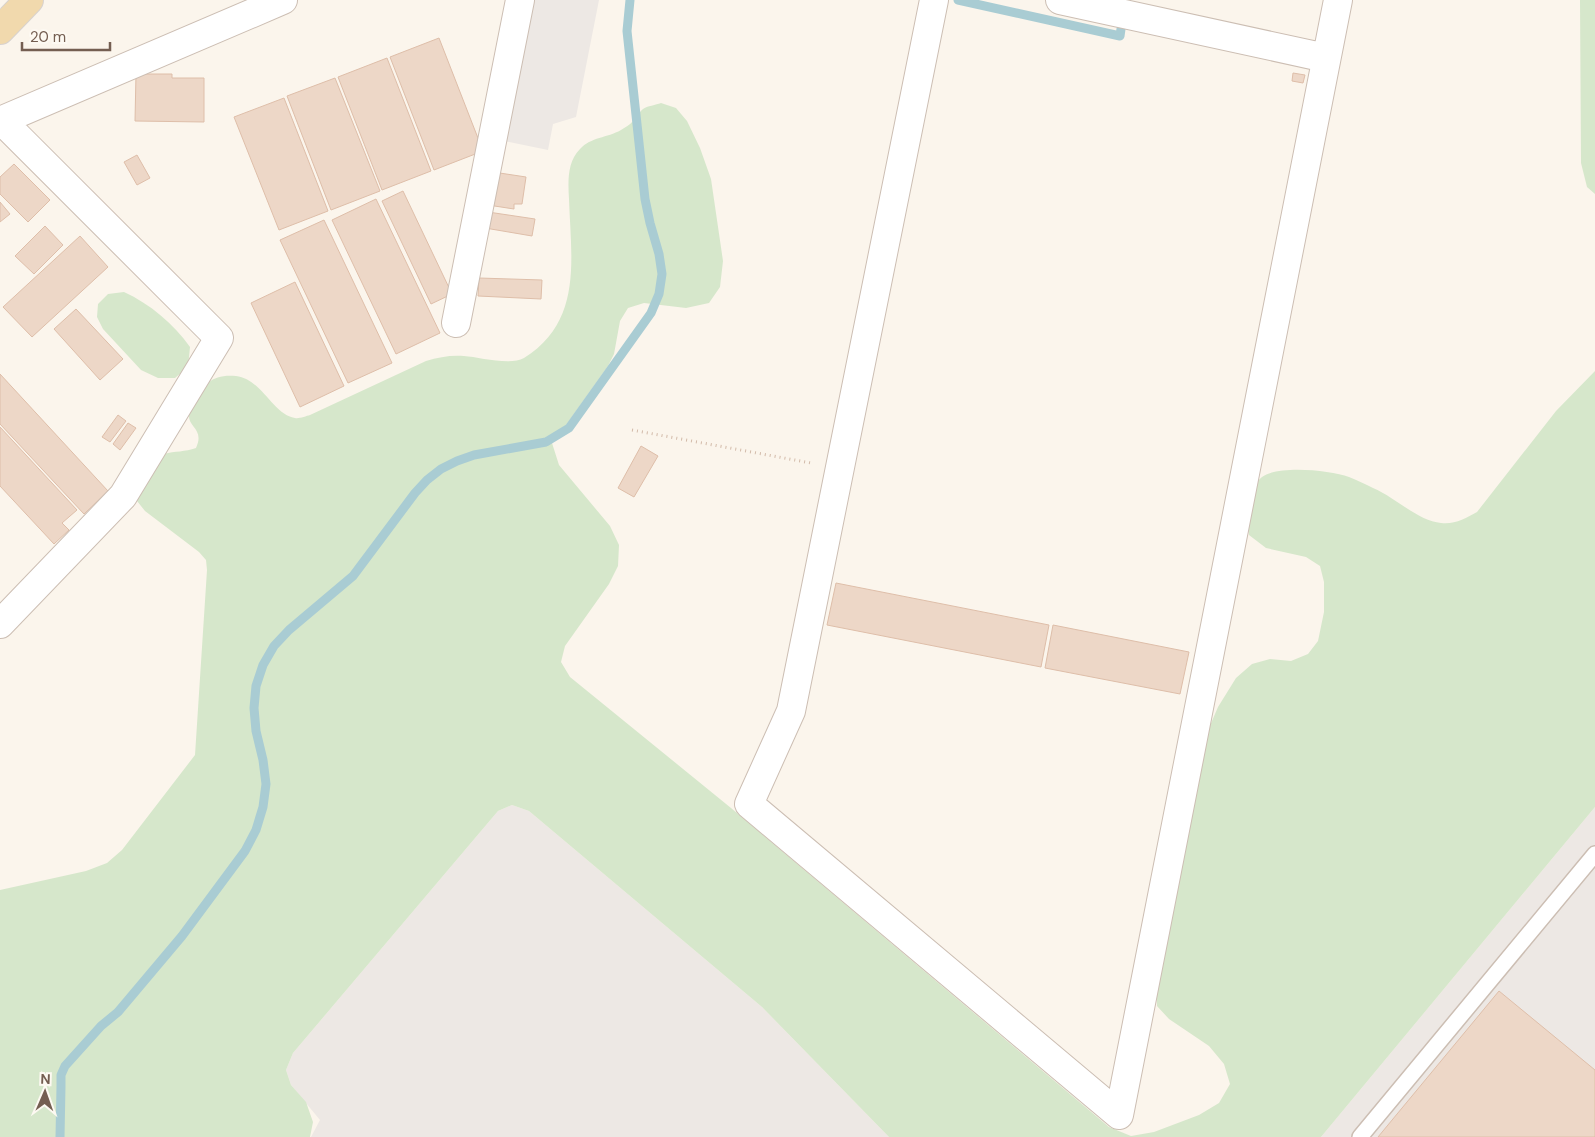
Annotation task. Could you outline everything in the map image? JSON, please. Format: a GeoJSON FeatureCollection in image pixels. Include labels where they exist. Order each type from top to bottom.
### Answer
{"type":"FeatureCollection","features":[{"type":"Feature","properties":{"kind":"main road"},"geometry":{"type":"LineString","coordinates":[[0,30],[29,0]]}},
{"type":"Feature","properties":{"kind":"street"},"geometry":{"type":"LineString","coordinates":[[0,624],[124,496],[219,338],[1,120],[284,0]]}},
{"type":"Feature","properties":{"kind":"street"},"geometry":{"type":"LineString","coordinates":[[456,323],[520,0]]}},
{"type":"Feature","properties":{"kind":"street"},"geometry":{"type":"LineString","coordinates":[[934,0],[791,711],[749,804],[1119,1115],[1338,0]]}},
{"type":"Feature","properties":{"kind":"street"},"geometry":{"type":"LineString","coordinates":[[1060,0],[1326,58]]}},
{"type":"Feature","properties":{"kind":"lane"},"geometry":{"type":"LineString","coordinates":[[1360,1137],[1595,854]]}},
{"type":"Feature","properties":{"kind":"path"},"geometry":{"type":"LineString","coordinates":[[632,430],[840,469]]}},
{"type":"Feature","properties":{"kind":"shaded area"},"geometry":{"type":"Polygon","coordinates":[[[527,0],[599,0],[576,117],[553,124],[548,150],[499,140],[527,0]]]}},
{"type":"Feature","properties":{"kind":"shaded area"},"geometry":{"type":"Polygon","coordinates":[[[512,805],[529,811],[762,1007],[889,1137],[311,1137],[320,1120],[291,1085],[286,1070],[293,1053],[498,811],[512,805]]]}},
{"type":"Feature","properties":{"kind":"shaded area"},"geometry":{"type":"Polygon","coordinates":[[[1595,807],[1595,1137],[1321,1137],[1595,807]]]}},
{"type":"Feature","properties":{"kind":"green space"},"geometry":{"type":"Polygon","coordinates":[[[1580,0],[1595,0],[1595,194],[1587,187],[1581,163],[1580,0]]]}},
{"type":"Feature","properties":{"kind":"green space"},"geometry":{"type":"Polygon","coordinates":[[[661,103],[676,108],[687,121],[700,148],[711,179],[723,261],[720,287],[709,303],[686,308],[644,303],[628,308],[620,321],[614,354],[608,366],[566,425],[556,432],[552,443],[559,465],[610,526],[619,545],[618,566],[609,584],[565,646],[561,662],[570,677],[731,808],[1109,1127],[1131,1136],[1154,1132],[1199,1115],[1219,1103],[1230,1084],[1224,1064],[1209,1046],[1169,1019],[1157,1006],[1156,983],[1201,754],[1218,707],[1236,678],[1252,664],[1270,659],[1291,661],[1308,654],[1318,641],[1324,612],[1324,582],[1320,566],[1306,557],[1266,548],[1249,535],[1248,512],[1250,496],[1257,482],[1262,477],[1270,473],[1292,470],[1340,474],[1381,492],[1424,518],[1441,523],[1455,522],[1477,512],[1556,411],[1595,371],[1595,807],[1321,1137],[889,1137],[762,1007],[529,811],[512,805],[498,811],[293,1053],[286,1070],[291,1085],[306,1102],[313,1122],[310,1137],[0,1137],[0,890],[86,871],[107,863],[122,850],[195,755],[207,570],[206,560],[199,552],[145,511],[137,501],[140,489],[164,454],[196,448],[198,436],[189,418],[189,413],[198,396],[206,385],[215,378],[236,376],[253,383],[280,411],[298,418],[310,415],[426,361],[454,356],[503,361],[524,358],[543,343],[556,326],[565,307],[571,266],[569,172],[576,154],[589,142],[621,130],[632,122],[643,109],[661,103]]]}},
{"type":"Feature","properties":{"kind":"green space"},"geometry":{"type":"Polygon","coordinates":[[[124,292],[143,302],[161,315],[177,330],[190,347],[188,367],[175,378],[158,378],[141,370],[103,329],[97,317],[98,304],[108,294],[124,292]]]}},
{"type":"Feature","properties":{"kind":"building"},"geometry":{"type":"Polygon","coordinates":[[[439,38],[483,151],[434,170],[390,57],[439,38]]]}},
{"type":"Feature","properties":{"kind":"building"},"geometry":{"type":"Polygon","coordinates":[[[387,58],[431,171],[382,190],[338,77],[387,58]]]}},
{"type":"Feature","properties":{"kind":"building"},"geometry":{"type":"Polygon","coordinates":[[[1293,73],[1305,75],[1303,83],[1292,81],[1293,73]]]}},
{"type":"Feature","properties":{"kind":"building"},"geometry":{"type":"Polygon","coordinates":[[[136,74],[172,74],[172,78],[204,78],[204,122],[135,121],[136,74]]]}},
{"type":"Feature","properties":{"kind":"building"},"geometry":{"type":"Polygon","coordinates":[[[335,78],[380,191],[331,210],[287,96],[335,78]]]}},
{"type":"Feature","properties":{"kind":"building"},"geometry":{"type":"Polygon","coordinates":[[[284,98],[328,211],[279,230],[234,117],[284,98]]]}},
{"type":"Feature","properties":{"kind":"building"},"geometry":{"type":"Polygon","coordinates":[[[137,155],[150,178],[137,185],[124,162],[137,155]]]}},
{"type":"Feature","properties":{"kind":"building"},"geometry":{"type":"Polygon","coordinates":[[[14,164],[50,200],[28,222],[0,194],[0,177],[14,164]]]}},
{"type":"Feature","properties":{"kind":"building"},"geometry":{"type":"Polygon","coordinates":[[[493,172],[526,177],[522,204],[514,204],[514,209],[488,205],[493,172]]]}},
{"type":"Feature","properties":{"kind":"building"},"geometry":{"type":"Polygon","coordinates":[[[403,191],[452,294],[431,304],[382,201],[403,191]]]}},
{"type":"Feature","properties":{"kind":"building"},"geometry":{"type":"Polygon","coordinates":[[[376,199],[440,333],[396,354],[332,220],[376,199]]]}},
{"type":"Feature","properties":{"kind":"building"},"geometry":{"type":"Polygon","coordinates":[[[0,202],[10,214],[0,222],[0,202]]]}},
{"type":"Feature","properties":{"kind":"building"},"geometry":{"type":"Polygon","coordinates":[[[488,212],[535,219],[532,236],[485,228],[488,212]]]}},
{"type":"Feature","properties":{"kind":"building"},"geometry":{"type":"Polygon","coordinates":[[[324,220],[392,363],[348,383],[280,240],[324,220]]]}},
{"type":"Feature","properties":{"kind":"building"},"geometry":{"type":"Polygon","coordinates":[[[45,226],[63,245],[34,274],[15,256],[45,226]]]}},
{"type":"Feature","properties":{"kind":"building"},"geometry":{"type":"Polygon","coordinates":[[[80,236],[108,267],[32,337],[3,307],[80,236]]]}},
{"type":"Feature","properties":{"kind":"building"},"geometry":{"type":"Polygon","coordinates":[[[479,278],[542,280],[541,299],[478,296],[479,278]]]}},
{"type":"Feature","properties":{"kind":"building"},"geometry":{"type":"Polygon","coordinates":[[[295,282],[344,386],[300,407],[251,303],[295,282]]]}},
{"type":"Feature","properties":{"kind":"building"},"geometry":{"type":"Polygon","coordinates":[[[76,309],[123,359],[100,380],[54,329],[76,309]]]}},
{"type":"Feature","properties":{"kind":"building"},"geometry":{"type":"Polygon","coordinates":[[[0,374],[108,491],[84,514],[0,424],[0,374]]]}},
{"type":"Feature","properties":{"kind":"building"},"geometry":{"type":"Polygon","coordinates":[[[118,415],[126,421],[110,442],[102,437],[118,415]]]}},
{"type":"Feature","properties":{"kind":"building"},"geometry":{"type":"Polygon","coordinates":[[[128,423],[136,428],[120,450],[113,444],[128,423]]]}},
{"type":"Feature","properties":{"kind":"building"},"geometry":{"type":"Polygon","coordinates":[[[0,427],[77,510],[62,523],[69,530],[54,544],[0,486],[0,427]]]}},
{"type":"Feature","properties":{"kind":"building"},"geometry":{"type":"Polygon","coordinates":[[[641,446],[658,456],[634,497],[618,488],[641,446]]]}},
{"type":"Feature","properties":{"kind":"building"},"geometry":{"type":"Polygon","coordinates":[[[836,583],[1049,625],[1041,667],[827,625],[836,583]]]}},
{"type":"Feature","properties":{"kind":"building"},"geometry":{"type":"Polygon","coordinates":[[[1053,625],[1189,652],[1180,694],[1045,668],[1053,625]]]}},
{"type":"Feature","properties":{"kind":"building"},"geometry":{"type":"Polygon","coordinates":[[[1499,991],[1595,1070],[1595,1137],[1378,1137],[1499,991]]]}},
{"type":"Feature","properties":{"kind":"waterway"},"geometry":{"type":"LineString","coordinates":[[60,1137],[61,1075],[65,1066],[101,1026],[118,1012],[182,936],[245,851],[256,830],[263,807],[266,784],[263,760],[256,731],[254,708],[256,686],[263,665],[274,646],[289,630],[353,576],[415,493],[441,469],[474,455],[546,442],[569,428],[651,313],[659,294],[662,274],[645,199],[627,31],[630,0]]}},
{"type":"Feature","properties":{"kind":"waterway"},"geometry":{"type":"LineString","coordinates":[[958,0],[1120,36],[1121,29]]}}]}
